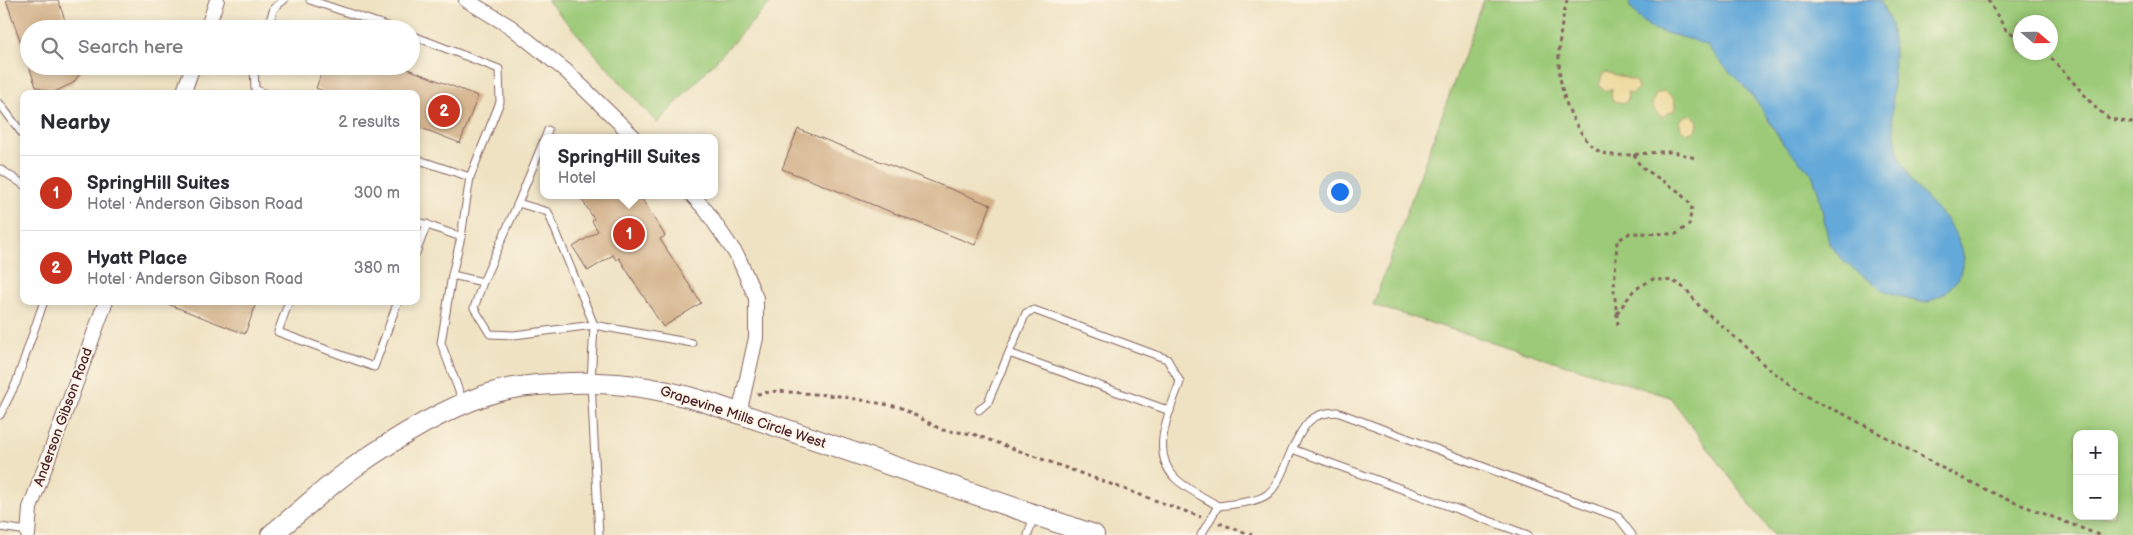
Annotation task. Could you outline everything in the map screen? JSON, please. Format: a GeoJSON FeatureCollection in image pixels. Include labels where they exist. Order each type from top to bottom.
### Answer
{"type":"FeatureCollection","features":[{"type":"Feature","properties":{"kind":"street"},"geometry":{"type":"LineString","coordinates":[[209,20],[217,0]]}},
{"type":"Feature","properties":{"kind":"street"},"geometry":{"type":"LineString","coordinates":[[472,2],[511,27],[566,71],[631,134]]}},
{"type":"Feature","properties":{"kind":"street"},"geometry":{"type":"LineString","coordinates":[[184,90],[190,75]]}},
{"type":"Feature","properties":{"kind":"street"},"geometry":{"type":"LineString","coordinates":[[696,199],[705,209],[738,257],[756,298],[756,338],[740,414]]}},
{"type":"Feature","properties":{"kind":"street","name":"Anderson Gibson Road"},"geometry":{"type":"LineString","coordinates":[[28,533],[30,508],[105,305]]}},
{"type":"Feature","properties":{"kind":"street","name":"Grapevine Mills Circle West"},"geometry":{"type":"LineString","coordinates":[[271,535],[353,468],[421,424],[486,395],[518,386],[591,382],[627,384],[669,391],[1094,535]]}},
{"type":"Feature","properties":{"kind":"lane"},"geometry":{"type":"LineString","coordinates":[[270,20],[274,8],[284,0]]}},
{"type":"Feature","properties":{"kind":"lane"},"geometry":{"type":"LineString","coordinates":[[310,0],[369,20]]}},
{"type":"Feature","properties":{"kind":"lane"},"geometry":{"type":"LineString","coordinates":[[420,39],[499,70],[500,102],[470,177],[441,343],[464,405]]}},
{"type":"Feature","properties":{"kind":"lane"},"geometry":{"type":"LineString","coordinates":[[254,75],[255,89],[257,90]]}},
{"type":"Feature","properties":{"kind":"lane"},"geometry":{"type":"LineString","coordinates":[[0,104],[20,131]]}},
{"type":"Feature","properties":{"kind":"lane"},"geometry":{"type":"LineString","coordinates":[[546,134],[548,130]]}},
{"type":"Feature","properties":{"kind":"lane"},"geometry":{"type":"LineString","coordinates":[[540,149],[483,282],[474,308],[490,334],[514,335],[594,325],[692,343]]}},
{"type":"Feature","properties":{"kind":"lane"},"geometry":{"type":"LineString","coordinates":[[420,159],[470,177]]}},
{"type":"Feature","properties":{"kind":"lane"},"geometry":{"type":"LineString","coordinates":[[0,169],[20,182]]}},
{"type":"Feature","properties":{"kind":"lane"},"geometry":{"type":"LineString","coordinates":[[518,203],[548,212],[594,325],[591,382],[599,535]]}},
{"type":"Feature","properties":{"kind":"lane"},"geometry":{"type":"LineString","coordinates":[[420,221],[461,237]]}},
{"type":"Feature","properties":{"kind":"lane"},"geometry":{"type":"LineString","coordinates":[[420,242],[427,224]]}},
{"type":"Feature","properties":{"kind":"lane"},"geometry":{"type":"LineString","coordinates":[[452,275],[483,282]]}},
{"type":"Feature","properties":{"kind":"lane"},"geometry":{"type":"LineString","coordinates":[[0,415],[16,383],[43,305]]}},
{"type":"Feature","properties":{"kind":"lane"},"geometry":{"type":"LineString","coordinates":[[288,305],[278,332],[374,367],[397,305]]}},
{"type":"Feature","properties":{"kind":"lane"},"geometry":{"type":"LineString","coordinates":[[980,410],[988,402],[1026,313],[1034,310],[1167,359],[1180,382],[1170,411],[1162,446],[1164,461],[1175,478],[1218,506],[1257,501],[1270,493],[1277,486],[1292,449],[1306,423],[1321,413],[1336,412],[1618,517],[1632,535]]}},
{"type":"Feature","properties":{"kind":"lane"},"geometry":{"type":"LineString","coordinates":[[1008,353],[1170,411]]}},
{"type":"Feature","properties":{"kind":"lane"},"geometry":{"type":"LineString","coordinates":[[1292,449],[1528,535]]}},
{"type":"Feature","properties":{"kind":"lane"},"geometry":{"type":"LineString","coordinates":[[1201,535],[1218,506]]}},
{"type":"Feature","properties":{"kind":"lane"},"geometry":{"type":"LineString","coordinates":[[1028,535],[1034,515]]}},
{"type":"Feature","properties":{"kind":"lane"},"geometry":{"type":"LineString","coordinates":[[0,527],[28,533]]}},
{"type":"Feature","properties":{"kind":"path"},"geometry":{"type":"LineString","coordinates":[[1567,0],[1562,19],[1559,60],[1560,88],[1572,119],[1584,138],[1603,153],[1670,152],[1698,158]]}},
{"type":"Feature","properties":{"kind":"path"},"geometry":{"type":"LineString","coordinates":[[1988,0],[2006,30],[2013,34]]}},
{"type":"Feature","properties":{"kind":"path"},"geometry":{"type":"LineString","coordinates":[[2053,60],[2096,108],[2110,119],[2133,123]]}},
{"type":"Feature","properties":{"kind":"path"},"geometry":{"type":"LineString","coordinates":[[1618,325],[1614,290],[1618,241],[1630,234],[1676,234],[1690,226],[1692,206],[1678,191],[1640,166],[1634,154]]}},
{"type":"Feature","properties":{"kind":"path"},"geometry":{"type":"LineString","coordinates":[[1617,314],[1634,290],[1653,279],[1673,281],[1686,289],[1700,307],[1751,351],[1765,366],[1814,402],[1840,412],[1948,471],[2006,500],[2099,535]]}},
{"type":"Feature","properties":{"kind":"path"},"geometry":{"type":"LineString","coordinates":[[744,393],[766,394],[777,391],[839,396],[900,407],[942,430],[973,434],[1252,535]]}},
{"type":"Feature","properties":{"kind":"green space"},"geometry":{"type":"Polygon","coordinates":[[[547,0],[773,0],[657,123],[547,0]]]}},
{"type":"Feature","properties":{"kind":"green space"},"geometry":{"type":"Polygon","coordinates":[[[1484,0],[2133,0],[2133,535],[1773,535],[1670,397],[1373,305],[1484,0]]]}},
{"type":"Feature","properties":{"kind":"sand"},"geometry":{"type":"Polygon","coordinates":[[[1606,72],[1636,81],[1638,89],[1632,94],[1627,92],[1628,100],[1624,103],[1613,101],[1611,97],[1612,88],[1605,91],[1599,86],[1602,75],[1606,72]]]}},
{"type":"Feature","properties":{"kind":"sand"},"geometry":{"type":"Polygon","coordinates":[[[1664,91],[1672,97],[1675,105],[1673,112],[1662,117],[1656,113],[1652,104],[1656,94],[1664,91]]]}},
{"type":"Feature","properties":{"kind":"sand"},"geometry":{"type":"Polygon","coordinates":[[[1685,115],[1693,115],[1698,120],[1696,131],[1685,133],[1680,128],[1680,120],[1685,115]]]}},
{"type":"Feature","properties":{"kind":"water"},"geometry":{"type":"Polygon","coordinates":[[[1629,0],[1880,0],[1891,24],[1894,50],[1892,116],[1898,152],[1912,183],[1945,218],[1957,237],[1964,258],[1959,278],[1945,293],[1926,303],[1907,299],[1883,290],[1844,262],[1829,243],[1818,191],[1812,174],[1783,144],[1760,106],[1743,85],[1707,46],[1693,40],[1654,30],[1641,20],[1630,7],[1629,0]]]}},
{"type":"Feature","properties":{"kind":"building"},"geometry":{"type":"Polygon","coordinates":[[[6,0],[58,0],[65,20],[20,20],[20,40],[6,0]]]}},
{"type":"Feature","properties":{"kind":"building"},"geometry":{"type":"Polygon","coordinates":[[[420,74],[478,96],[460,143],[420,128],[420,90],[321,90],[316,88],[321,75],[420,74]]]}},
{"type":"Feature","properties":{"kind":"building"},"geometry":{"type":"Polygon","coordinates":[[[32,75],[79,75],[73,83],[58,90],[44,90],[36,87],[32,75]]]}},
{"type":"Feature","properties":{"kind":"building"},"geometry":{"type":"Polygon","coordinates":[[[798,129],[991,205],[975,245],[782,169],[798,129]]]}},
{"type":"Feature","properties":{"kind":"building"},"geometry":{"type":"Polygon","coordinates":[[[582,199],[642,199],[665,236],[660,239],[701,303],[663,327],[619,258],[616,260],[613,255],[588,271],[573,247],[598,231],[592,221],[594,219],[582,199]]]}},
{"type":"Feature","properties":{"kind":"building"},"geometry":{"type":"Polygon","coordinates":[[[170,305],[256,305],[245,334],[170,305]]]}},
{"type":"Feature","properties":{"kind":"place","name":"Hyatt Place"},"geometry":{"type":"Point","coordinates":[444,111]}},
{"type":"Feature","properties":{"kind":"place","name":"SpringHill Suites"},"geometry":{"type":"Point","coordinates":[629,234]}}]}
